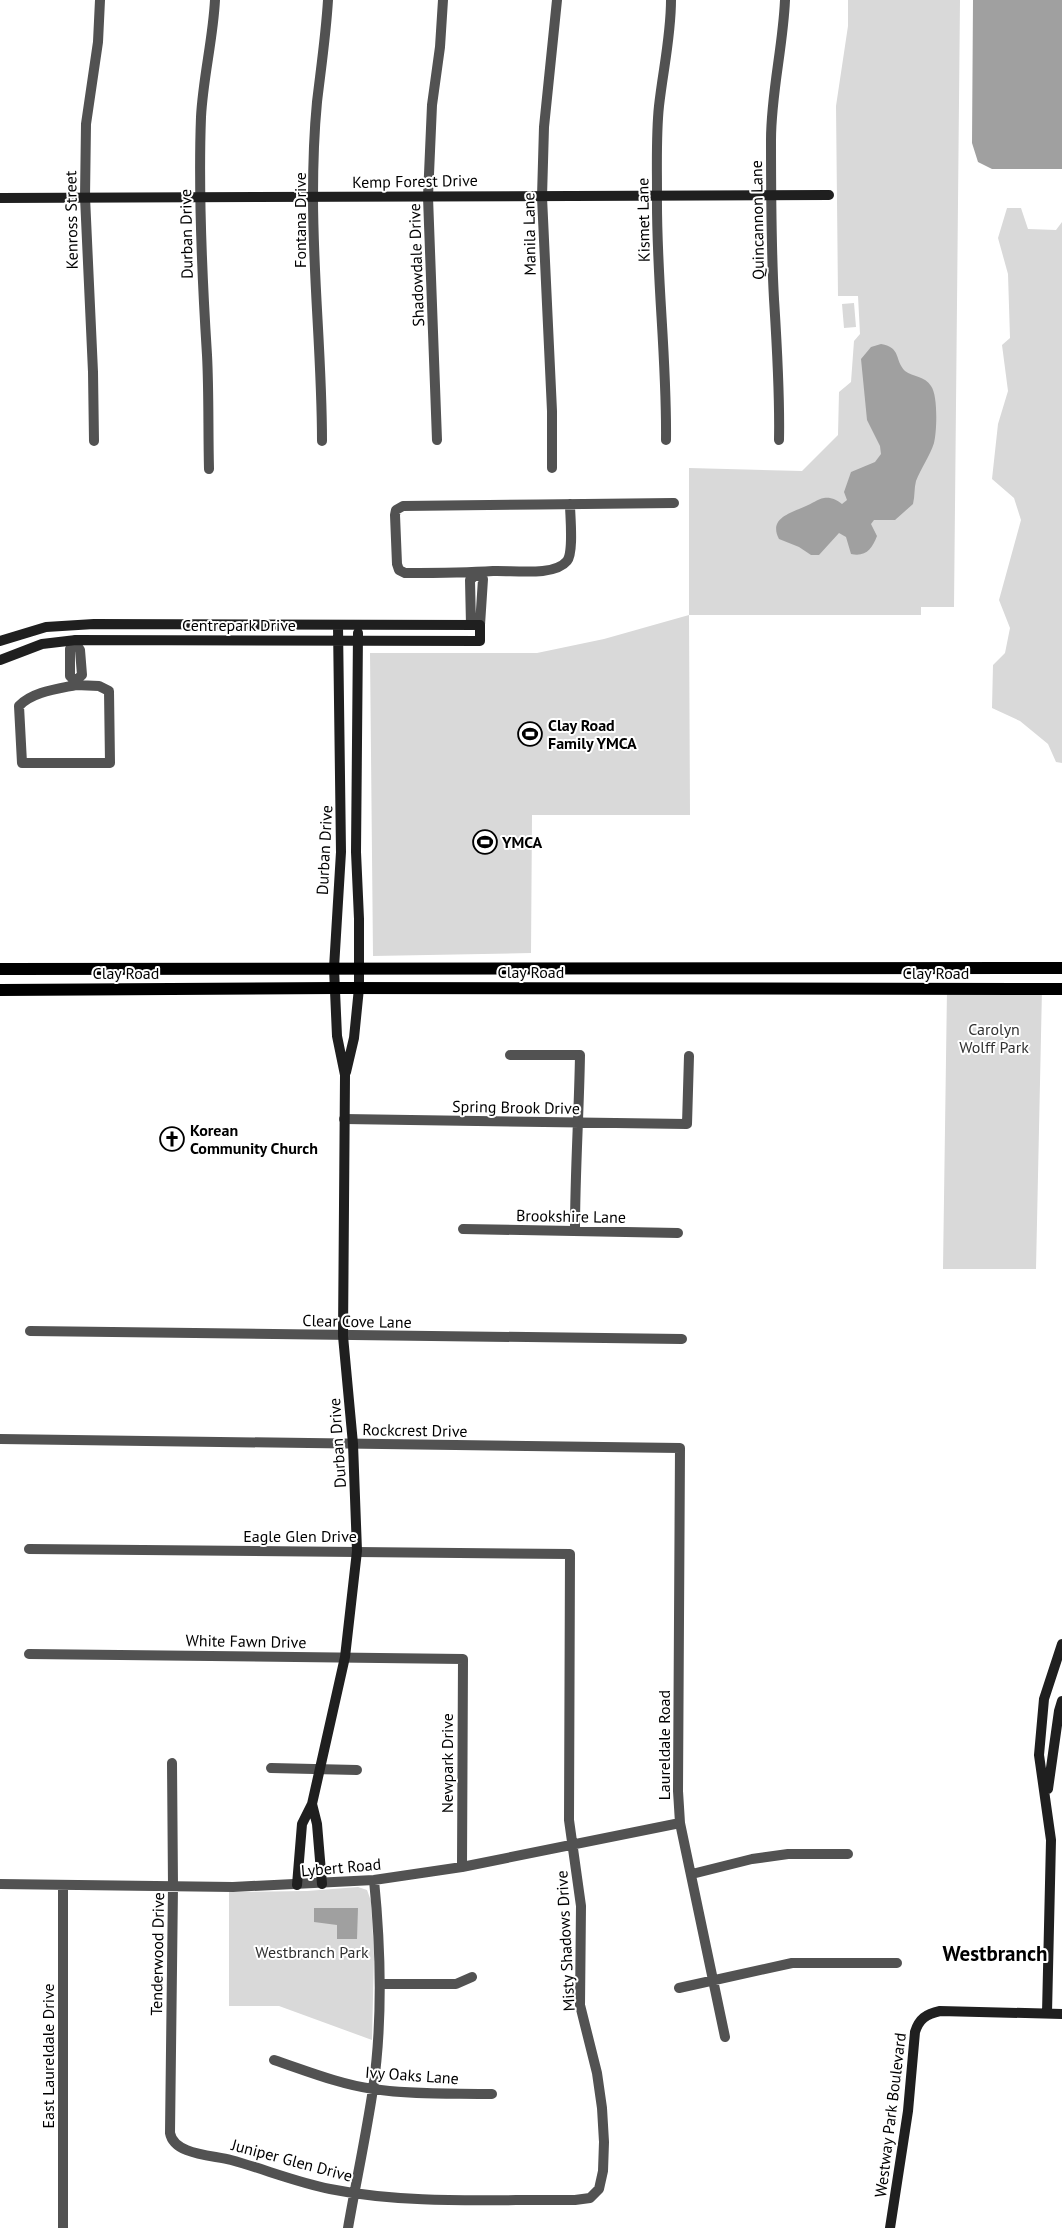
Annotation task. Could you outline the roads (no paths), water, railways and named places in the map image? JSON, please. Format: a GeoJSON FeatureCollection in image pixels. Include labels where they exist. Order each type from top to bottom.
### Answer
{"type":"FeatureCollection","features":[{"type":"Feature","properties":{"kind":"main road"},"geometry":{"type":"LineString","coordinates":[[204,988],[205,968]]}},
{"type":"Feature","properties":{"kind":"main road"},"geometry":{"type":"LineString","coordinates":[[509,988],[510,968]]}},
{"type":"Feature","properties":{"kind":"main road"},"geometry":{"type":"LineString","coordinates":[[663,968],[663,989]]}},
{"type":"Feature","properties":{"kind":"main road"},"geometry":{"type":"LineString","coordinates":[[805,968],[806,990]]}},
{"type":"Feature","properties":{"kind":"main road"},"geometry":{"type":"LineString","coordinates":[[934,968],[935,989]]}},
{"type":"Feature","properties":{"kind":"main road","name":"Clay Road"},"geometry":{"type":"LineString","coordinates":[[0,969],[1062,968]]}},
{"type":"Feature","properties":{"kind":"main road","name":"Clay Road"},"geometry":{"type":"LineString","coordinates":[[0,990],[204,988],[1062,990]]}},
{"type":"Feature","properties":{"kind":"street","name":"Kenross Street"},"geometry":{"type":"LineString","coordinates":[[94,441],[93,372],[85,197],[86,124],[98,42],[100,0]]}},
{"type":"Feature","properties":{"kind":"street","name":"Durban Drive"},"geometry":{"type":"LineString","coordinates":[[209,469],[207,356],[200,198],[202,115],[215,0]]}},
{"type":"Feature","properties":{"kind":"street","name":"Fontana Drive"},"geometry":{"type":"LineString","coordinates":[[322,441],[321,352],[315,274],[313,197],[317,109],[328,0]]}},
{"type":"Feature","properties":{"kind":"street","name":"Shadowdale Drive"},"geometry":{"type":"LineString","coordinates":[[437,440],[428,197],[431,113],[440,47],[443,0]]}},
{"type":"Feature","properties":{"kind":"street","name":"Manila Lane"},"geometry":{"type":"LineString","coordinates":[[552,468],[552,411],[542,197],[544,127],[557,0]]}},
{"type":"Feature","properties":{"kind":"street","name":"Kismet Lane"},"geometry":{"type":"LineString","coordinates":[[666,440],[666,367],[660,298],[657,195],[658,108],[668,45],[671,0]]}},
{"type":"Feature","properties":{"kind":"street","name":"Quincannon Lane"},"geometry":{"type":"LineString","coordinates":[[779,440],[780,394],[772,249],[771,138],[774,97],[784,27],[785,0]]}},
{"type":"Feature","properties":{"kind":"street","name":"Kemp Forest Drive"},"geometry":{"type":"LineString","coordinates":[[0,198],[830,195]]}},
{"type":"Feature","properties":{"kind":"street"},"geometry":{"type":"LineString","coordinates":[[570,504],[570,553],[568,561],[558,567],[548,570],[493,571],[477,574],[405,572],[399,570],[396,548],[396,510],[403,506],[570,504],[674,503]]}},
{"type":"Feature","properties":{"kind":"street"},"geometry":{"type":"LineString","coordinates":[[476,625],[482,598],[483,579],[477,574]]}},
{"type":"Feature","properties":{"kind":"street"},"geometry":{"type":"LineString","coordinates":[[476,625],[470,598],[470,580],[477,574]]}},
{"type":"Feature","properties":{"kind":"street"},"geometry":{"type":"LineString","coordinates":[[470,598],[482,598]]}},
{"type":"Feature","properties":{"kind":"street"},"geometry":{"type":"LineString","coordinates":[[73,625],[76,642],[70,650],[70,676],[76,683],[99,686],[109,691],[110,763],[22,763],[19,706],[25,700],[76,683]]}},
{"type":"Feature","properties":{"kind":"street","name":"Centrepark Drive"},"geometry":{"type":"LineString","coordinates":[[0,641],[46,627],[73,625],[476,625],[480,641],[210,640],[76,642],[42,644],[0,660]]}},
{"type":"Feature","properties":{"kind":"street"},"geometry":{"type":"LineString","coordinates":[[210,626],[210,640]]}},
{"type":"Feature","properties":{"kind":"street","name":"Durban Drive"},"geometry":{"type":"LineString","coordinates":[[338,626],[341,834],[334,968],[336,1036],[345,1075]]}},
{"type":"Feature","properties":{"kind":"street","name":"Durban Drive"},"geometry":{"type":"LineString","coordinates":[[298,1885],[302,1824],[312,1804],[318,1769],[345,1658],[356,1551],[353,1444],[344,1336],[344,1119],[345,1075],[354,1038],[359,988],[356,852],[358,626]]}},
{"type":"Feature","properties":{"kind":"street"},"geometry":{"type":"LineString","coordinates":[[510,1055],[580,1055],[579,1124],[575,1169],[575,1230]]}},
{"type":"Feature","properties":{"kind":"street","name":"Spring Brook Drive"},"geometry":{"type":"LineString","coordinates":[[344,1119],[579,1124],[687,1124],[689,1056]]}},
{"type":"Feature","properties":{"kind":"street","name":"Brookshire Lane"},"geometry":{"type":"LineString","coordinates":[[464,1229],[678,1233]]}},
{"type":"Feature","properties":{"kind":"street","name":"Clear Cove Lane"},"geometry":{"type":"LineString","coordinates":[[30,1331],[682,1339]]}},
{"type":"Feature","properties":{"kind":"street","name":"Rockcrest Drive"},"geometry":{"type":"LineString","coordinates":[[0,1439],[680,1448]]}},
{"type":"Feature","properties":{"kind":"street","name":"Laureldale Road"},"geometry":{"type":"LineString","coordinates":[[680,1448],[678,1791],[680,1824],[725,2037]]}},
{"type":"Feature","properties":{"kind":"street","name":"Eagle Glen Drive"},"geometry":{"type":"LineString","coordinates":[[29,1548],[570,1554]]}},
{"type":"Feature","properties":{"kind":"street","name":"Misty Shadows Drive"},"geometry":{"type":"LineString","coordinates":[[556,2200],[590,2198],[599,2189],[603,2171],[602,2108],[593,2053],[580,2005],[582,1906],[569,1820],[570,1554]]}},
{"type":"Feature","properties":{"kind":"street"},"geometry":{"type":"LineString","coordinates":[[1062,1644],[1044,1699],[1039,1755],[1047,1800],[1051,1840],[1047,2013],[1062,2014]]}},
{"type":"Feature","properties":{"kind":"street","name":"White Fawn Drive"},"geometry":{"type":"LineString","coordinates":[[29,1654],[463,1659]]}},
{"type":"Feature","properties":{"kind":"street","name":"Newpark Drive"},"geometry":{"type":"LineString","coordinates":[[462,1867],[463,1659]]}},
{"type":"Feature","properties":{"kind":"street"},"geometry":{"type":"LineString","coordinates":[[1047,1800],[1062,1701]]}},
{"type":"Feature","properties":{"kind":"street","name":"Tenderwood Drive"},"geometry":{"type":"LineString","coordinates":[[172,1763],[173,1886],[170,2133],[174,2143]]}},
{"type":"Feature","properties":{"kind":"street"},"geometry":{"type":"LineString","coordinates":[[271,1768],[357,1770]]}},
{"type":"Feature","properties":{"kind":"street","name":"Durban Drive"},"geometry":{"type":"LineString","coordinates":[[312,1804],[322,1884]]}},
{"type":"Feature","properties":{"kind":"street","name":"Lybert Road"},"geometry":{"type":"LineString","coordinates":[[0,1884],[298,1885],[374,1880],[462,1867],[680,1824]]}},
{"type":"Feature","properties":{"kind":"street"},"geometry":{"type":"LineString","coordinates":[[692,1874],[752,1859],[779,1856],[848,1854]]}},
{"type":"Feature","properties":{"kind":"street"},"geometry":{"type":"LineString","coordinates":[[348,2228],[373,2089],[380,1984],[374,1880]]}},
{"type":"Feature","properties":{"kind":"street","name":"East Laureldale Drive"},"geometry":{"type":"LineString","coordinates":[[63,1885],[64,2228]]}},
{"type":"Feature","properties":{"kind":"street"},"geometry":{"type":"LineString","coordinates":[[679,1988],[792,1963],[897,1963]]}},
{"type":"Feature","properties":{"kind":"street"},"geometry":{"type":"LineString","coordinates":[[380,1984],[456,1984],[472,1978]]}},
{"type":"Feature","properties":{"kind":"street","name":"Westway Park Boulevard"},"geometry":{"type":"LineString","coordinates":[[890,2228],[901,2162],[915,2032],[918,2022],[925,2015],[940,2011],[1047,2013]]}},
{"type":"Feature","properties":{"kind":"street","name":"Ivy Oaks Lane"},"geometry":{"type":"LineString","coordinates":[[274,2060],[345,2084],[373,2089],[405,2092],[492,2094]]}},
{"type":"Feature","properties":{"kind":"street","name":"Juniper Glen Drive"},"geometry":{"type":"LineString","coordinates":[[174,2143],[180,2148],[220,2157],[320,2186],[354,2193],[401,2199],[556,2200]]}},
{"type":"Feature","properties":{"kind":"place","name":"Clay Road Family YMCA"},"geometry":{"type":"Point","coordinates":[530,734]}},
{"type":"Feature","properties":{"kind":"place","name":"YMCA"},"geometry":{"type":"Point","coordinates":[485,842]}},
{"type":"Feature","properties":{"kind":"place","name":"Korean Community Church"},"geometry":{"type":"Point","coordinates":[172,1139]}},
{"type":"Feature","properties":{"kind":"district","name":"Westbranch"},"geometry":{"type":"Point","coordinates":[995,1953]}},
{"type":"Feature","properties":{"kind":"park label","name":"Carolyn Wolff Park"},"geometry":{"type":"Point","coordinates":[994,1038]}},
{"type":"Feature","properties":{"kind":"park label","name":"Westbranch Park"},"geometry":{"type":"Point","coordinates":[312,1952]}}]}
